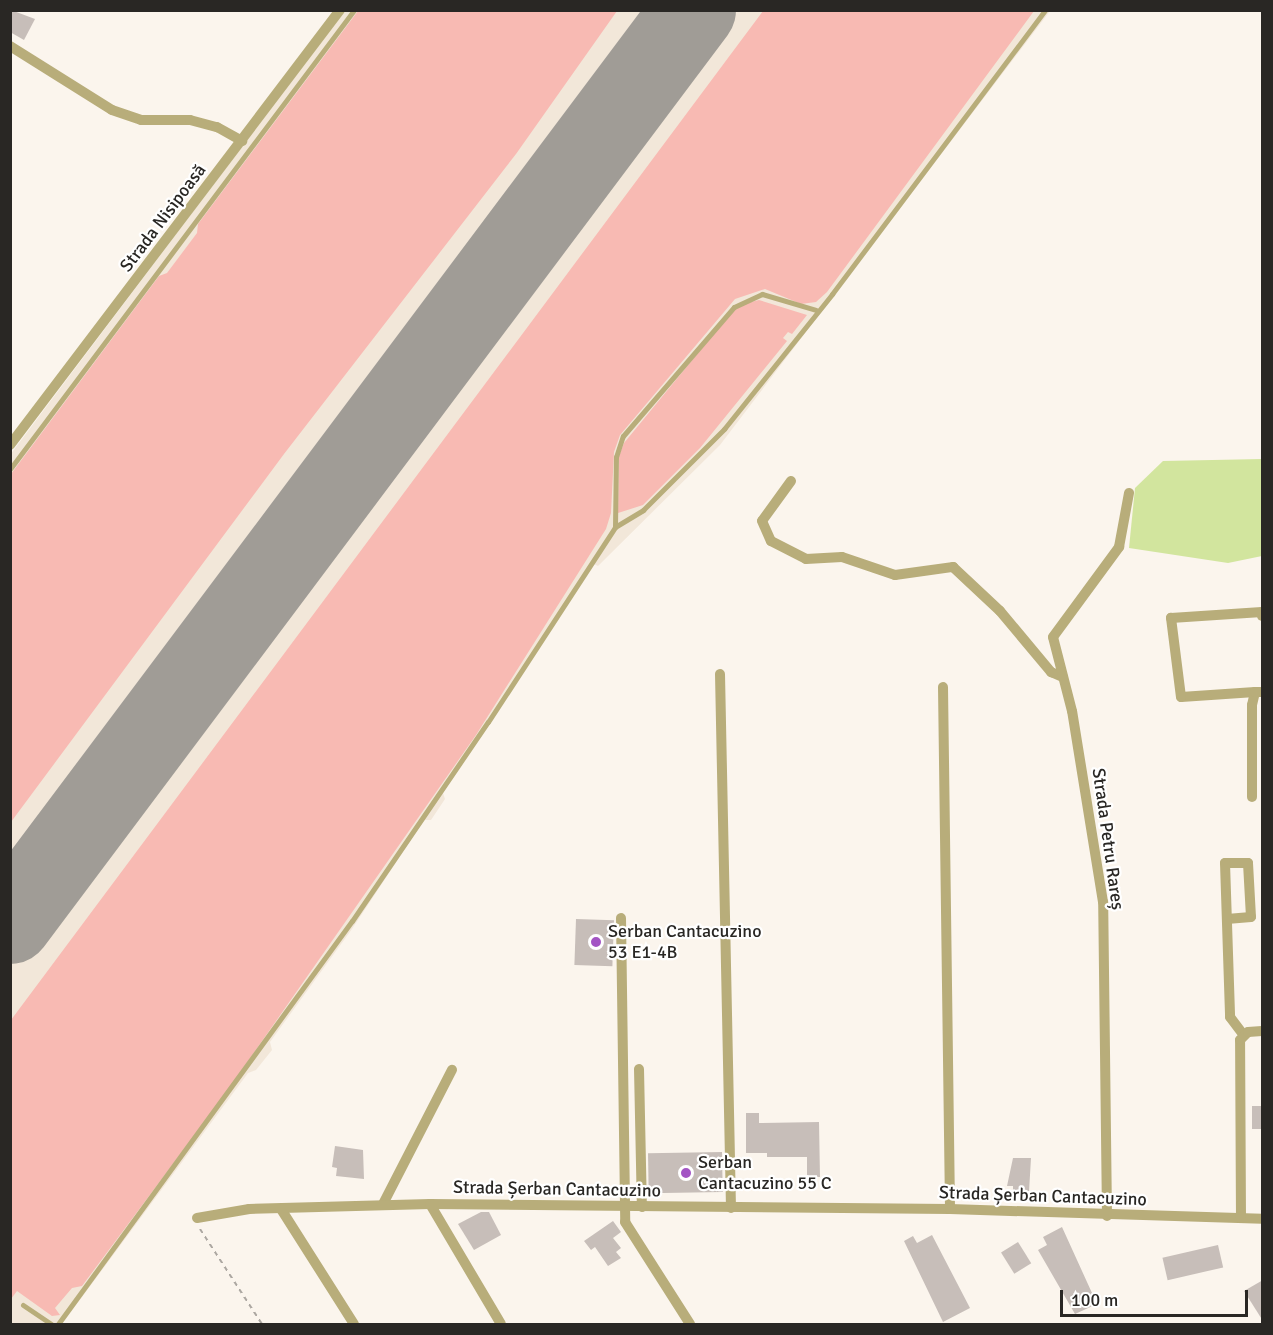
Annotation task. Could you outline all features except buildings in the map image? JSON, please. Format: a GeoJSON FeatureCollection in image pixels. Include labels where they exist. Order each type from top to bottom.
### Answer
{"type":"FeatureCollection","features":[{"type":"Feature","properties":{"kind":"street","name":"Strada Nisipoasă"},"geometry":{"type":"LineString","coordinates":[[10,446],[340,10]]}},
{"type":"Feature","properties":{"kind":"street"},"geometry":{"type":"LineString","coordinates":[[10,46],[112,110],[141,120],[199,123],[242,141]]}},
{"type":"Feature","properties":{"kind":"street"},"geometry":{"type":"LineString","coordinates":[[791,481],[766,511],[762,521],[771,541],[806,559],[842,557],[895,575],[952,567],[976,586],[1051,672],[1063,677]]}},
{"type":"Feature","properties":{"kind":"street","name":"Strada Petru Rareș"},"geometry":{"type":"LineString","coordinates":[[1107,1216],[1103,902],[1063,677],[1053,637],[1119,547],[1129,493]]}},
{"type":"Feature","properties":{"kind":"street"},"geometry":{"type":"LineString","coordinates":[[1252,797],[1259,692],[1181,697],[1171,618],[1262,612],[1263,616]]}},
{"type":"Feature","properties":{"kind":"street"},"geometry":{"type":"LineString","coordinates":[[720,674],[731,1208]]}},
{"type":"Feature","properties":{"kind":"street"},"geometry":{"type":"LineString","coordinates":[[943,687],[950,1209]]}},
{"type":"Feature","properties":{"kind":"street"},"geometry":{"type":"LineString","coordinates":[[1227,919],[1251,917],[1248,863],[1225,863],[1230,1017],[1243,1034],[1241,1218]]}},
{"type":"Feature","properties":{"kind":"street"},"geometry":{"type":"LineString","coordinates":[[621,918],[624,1222],[690,1324]]}},
{"type":"Feature","properties":{"kind":"street"},"geometry":{"type":"LineString","coordinates":[[1243,1034],[1263,1031]]}},
{"type":"Feature","properties":{"kind":"street"},"geometry":{"type":"LineString","coordinates":[[639,1069],[642,1207]]}},
{"type":"Feature","properties":{"kind":"street"},"geometry":{"type":"LineString","coordinates":[[383,1204],[452,1070]]}},
{"type":"Feature","properties":{"kind":"street"},"geometry":{"type":"LineString","coordinates":[[430,1204],[501,1324]]}},
{"type":"Feature","properties":{"kind":"street","name":"Strada Șerban Cantacuzino"},"geometry":{"type":"LineString","coordinates":[[197,1218],[225,1211],[430,1204],[950,1209],[1107,1216],[1263,1219]]}},
{"type":"Feature","properties":{"kind":"street"},"geometry":{"type":"LineString","coordinates":[[281,1209],[354,1324]]}},
{"type":"Feature","properties":{"kind":"lane"},"geometry":{"type":"LineString","coordinates":[[10,469],[354,10]]}},
{"type":"Feature","properties":{"kind":"lane"},"geometry":{"type":"LineString","coordinates":[[58,1324],[352,921],[488,722],[615,527],[643,510],[724,429],[1045,10]]}},
{"type":"Feature","properties":{"kind":"lane"},"geometry":{"type":"LineString","coordinates":[[615,527],[615,457],[623,436],[734,307],[762,294],[816,310]]}},
{"type":"Feature","properties":{"kind":"lane"},"geometry":{"type":"LineString","coordinates":[[23,1305],[51,1324]]}},
{"type":"Feature","properties":{"kind":"path"},"geometry":{"type":"LineString","coordinates":[[197,1218],[262,1324]]}},
{"type":"Feature","properties":{"kind":"shaded area"},"geometry":{"type":"Polygon","coordinates":[[[344,11],[1050,11],[720,445],[598,566],[594,564],[443,793],[445,799],[431,820],[424,820],[352,929],[270,1042],[272,1050],[256,1070],[248,1073],[62,1324],[11,1324],[10,455],[344,11]]]}},
{"type":"Feature","properties":{"kind":"shaded area"},"geometry":{"type":"Polygon","coordinates":[[[358,11],[617,11],[516,154],[284,454],[11,822],[11,474],[159,276],[167,273],[197,233],[198,224],[358,11]]]}},
{"type":"Feature","properties":{"kind":"shaded area"},"geometry":{"type":"Polygon","coordinates":[[[763,11],[1034,11],[827,292],[816,302],[801,304],[765,289],[735,299],[620,435],[614,452],[611,513],[606,529],[476,735],[225,1094],[82,1286],[72,1288],[55,1308],[60,1315],[52,1316],[17,1291],[11,1299],[11,1020],[763,11]]]}},
{"type":"Feature","properties":{"kind":"shaded area"},"geometry":{"type":"Polygon","coordinates":[[[759,300],[807,315],[792,334],[788,332],[783,338],[787,341],[700,448],[643,505],[618,513],[619,456],[624,443],[731,313],[743,304],[759,300]]]}},
{"type":"Feature","properties":{"kind":"shaded area"},"geometry":{"type":"Polygon","coordinates":[[[1262,459],[1262,556],[1228,563],[1129,548],[1135,488],[1163,461],[1262,459]]]}},
{"type":"Feature","properties":{"kind":"runway"},"geometry":{"type":"LineString","coordinates":[[10,922],[694,10]]}},
{"type":"Feature","properties":{"kind":"place","name":"Serban Cantacuzino 53 E1-4B"},"geometry":{"type":"Point","coordinates":[596,942]}},
{"type":"Feature","properties":{"kind":"place","name":"Serban Cantacuzino 55 C"},"geometry":{"type":"Point","coordinates":[686,1173]}}]}
